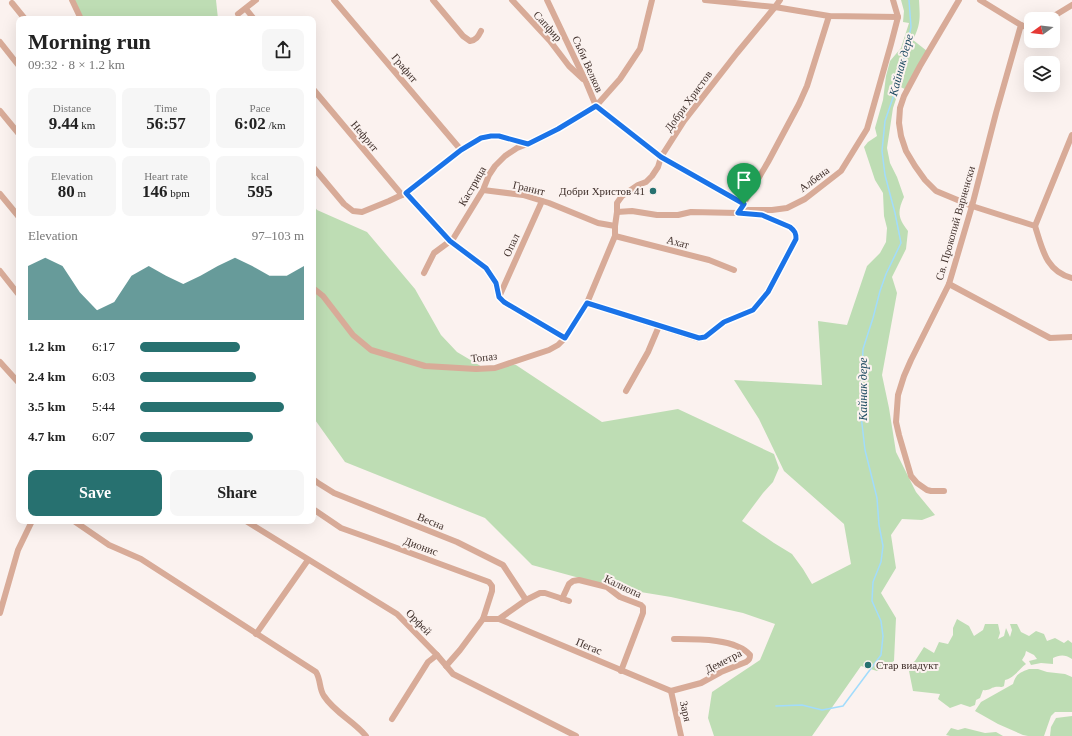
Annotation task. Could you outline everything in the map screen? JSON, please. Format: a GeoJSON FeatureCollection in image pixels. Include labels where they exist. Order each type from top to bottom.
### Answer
{"type":"FeatureCollection","features":[{"type":"Feature","properties":{"kind":"street"},"geometry":{"type":"LineString","coordinates":[[72,0],[80,16]]}},
{"type":"Feature","properties":{"kind":"street"},"geometry":{"type":"LineString","coordinates":[[238,14],[256,0]]}},
{"type":"Feature","properties":{"kind":"street","name":"Графит"},"geometry":{"type":"LineString","coordinates":[[334,0],[461,150]]}},
{"type":"Feature","properties":{"kind":"street","name":"Сапфир"},"geometry":{"type":"LineString","coordinates":[[512,0],[550,41],[569,66],[586,82]]}},
{"type":"Feature","properties":{"kind":"street","name":"Съби Велков"},"geometry":{"type":"LineString","coordinates":[[547,0],[596,106],[661,157],[744,204]]}},
{"type":"Feature","properties":{"kind":"street","name":"Кастрица"},"geometry":{"type":"LineString","coordinates":[[424,273],[434,253],[453,239],[483,190],[488,175],[505,156],[517,148],[558,129],[596,106],[620,79],[640,49],[652,0]]}},
{"type":"Feature","properties":{"kind":"street"},"geometry":{"type":"LineString","coordinates":[[705,0],[776,7],[829,16],[898,17],[893,0]]}},
{"type":"Feature","properties":{"kind":"street","name":"Добри Христов"},"geometry":{"type":"LineString","coordinates":[[617,212],[617,203],[622,196],[646,182],[658,167],[661,157],[684,121],[737,53],[776,7],[780,0]]}},
{"type":"Feature","properties":{"kind":"street"},"geometry":{"type":"LineString","coordinates":[[959,0],[904,96],[900,108],[899,123],[901,136],[906,151],[925,180],[936,191],[972,206],[1035,226]]}},
{"type":"Feature","properties":{"kind":"street"},"geometry":{"type":"LineString","coordinates":[[980,0],[1024,26]]}},
{"type":"Feature","properties":{"kind":"street"},"geometry":{"type":"LineString","coordinates":[[437,1],[463,36],[470,41],[478,38],[481,31]]}},
{"type":"Feature","properties":{"kind":"street"},"geometry":{"type":"LineString","coordinates":[[12,3],[23,16]]}},
{"type":"Feature","properties":{"kind":"street"},"geometry":{"type":"LineString","coordinates":[[1060,12],[1072,4]]}},
{"type":"Feature","properties":{"kind":"street"},"geometry":{"type":"LineString","coordinates":[[246,9],[252,16]]}},
{"type":"Feature","properties":{"kind":"street"},"geometry":{"type":"LineString","coordinates":[[587,303],[699,338],[705,337],[724,322],[753,310],[768,292],[796,239],[796,234],[790,227],[762,215],[738,213],[799,104],[807,86],[829,16]]}},
{"type":"Feature","properties":{"kind":"street","name":"Албена"},"geometry":{"type":"LineString","coordinates":[[617,212],[632,211],[657,215],[678,215],[691,212],[738,213],[748,210],[772,210],[787,208],[805,199],[840,171],[867,129],[898,17]]}},
{"type":"Feature","properties":{"kind":"street","name":"Св. Прокопий Варненски"},"geometry":{"type":"LineString","coordinates":[[944,491],[927,490],[917,483],[911,476],[896,422],[898,395],[910,360],[949,284],[972,206],[1021,24]]}},
{"type":"Feature","properties":{"kind":"street"},"geometry":{"type":"LineString","coordinates":[[0,42],[16,62]]}},
{"type":"Feature","properties":{"kind":"street","name":"Нефрит"},"geometry":{"type":"LineString","coordinates":[[316,92],[404,194],[450,241],[486,268],[496,283],[499,297]]}},
{"type":"Feature","properties":{"kind":"street"},"geometry":{"type":"LineString","coordinates":[[0,111],[16,130]]}},
{"type":"Feature","properties":{"kind":"street"},"geometry":{"type":"LineString","coordinates":[[316,171],[344,204],[353,211],[362,212],[404,194],[461,150],[481,138],[499,136],[528,144]]}},
{"type":"Feature","properties":{"kind":"street"},"geometry":{"type":"LineString","coordinates":[[1072,136],[1035,226],[1043,253],[1050,265],[1059,273],[1072,278]]}},
{"type":"Feature","properties":{"kind":"street","name":"Гранит"},"geometry":{"type":"LineString","coordinates":[[483,190],[523,195],[598,223],[615,226]]}},
{"type":"Feature","properties":{"kind":"street"},"geometry":{"type":"LineString","coordinates":[[0,194],[16,213]]}},
{"type":"Feature","properties":{"kind":"street","name":"Опал"},"geometry":{"type":"LineString","coordinates":[[499,297],[542,201]]}},
{"type":"Feature","properties":{"kind":"street","name":"Топаз"},"geometry":{"type":"LineString","coordinates":[[316,290],[323,296],[353,335],[371,350],[425,366],[476,369],[495,368],[549,350],[558,345],[565,338],[587,303],[615,236],[617,212]]}},
{"type":"Feature","properties":{"kind":"street","name":"Ахат"},"geometry":{"type":"LineString","coordinates":[[615,236],[709,260],[734,270]]}},
{"type":"Feature","properties":{"kind":"street"},"geometry":{"type":"LineString","coordinates":[[0,271],[16,291]]}},
{"type":"Feature","properties":{"kind":"street"},"geometry":{"type":"LineString","coordinates":[[949,284],[1050,338],[1072,337]]}},
{"type":"Feature","properties":{"kind":"street"},"geometry":{"type":"LineString","coordinates":[[499,297],[504,302],[565,338]]}},
{"type":"Feature","properties":{"kind":"street"},"geometry":{"type":"LineString","coordinates":[[626,391],[648,352],[659,326]]}},
{"type":"Feature","properties":{"kind":"street"},"geometry":{"type":"LineString","coordinates":[[0,362],[16,380]]}},
{"type":"Feature","properties":{"kind":"street","name":"Весна"},"geometry":{"type":"LineString","coordinates":[[316,481],[334,493],[457,542],[503,565],[526,600]]}},
{"type":"Feature","properties":{"kind":"street","name":"Дионис"},"geometry":{"type":"LineString","coordinates":[[316,512],[341,528],[489,582],[492,586],[492,591],[483,619]]}},
{"type":"Feature","properties":{"kind":"street"},"geometry":{"type":"LineString","coordinates":[[0,613],[18,550],[31,524]]}},
{"type":"Feature","properties":{"kind":"street"},"geometry":{"type":"LineString","coordinates":[[78,524],[109,545],[141,559],[316,672],[320,680],[324,697],[366,736]]}},
{"type":"Feature","properties":{"kind":"street","name":"Орфей"},"geometry":{"type":"LineString","coordinates":[[251,524],[397,614],[437,655],[453,674],[576,736]]}},
{"type":"Feature","properties":{"kind":"street"},"geometry":{"type":"LineString","coordinates":[[256,634],[308,560]]}},
{"type":"Feature","properties":{"kind":"street","name":"Калиопа"},"geometry":{"type":"LineString","coordinates":[[562,599],[569,584],[573,581],[579,580],[607,587],[620,597],[641,605],[643,608],[643,613],[621,671]]}},
{"type":"Feature","properties":{"kind":"street"},"geometry":{"type":"LineString","coordinates":[[446,666],[483,619],[499,619],[526,600],[540,593],[545,593],[569,601]]}},
{"type":"Feature","properties":{"kind":"street","name":"Пегас"},"geometry":{"type":"LineString","coordinates":[[499,619],[671,691]]}},
{"type":"Feature","properties":{"kind":"street","name":"Деметра"},"geometry":{"type":"LineString","coordinates":[[671,691],[701,683],[721,672],[748,661],[750,658],[748,653],[736,646],[704,639],[674,639]]}},
{"type":"Feature","properties":{"kind":"street"},"geometry":{"type":"LineString","coordinates":[[392,719],[428,662],[437,655]]}},
{"type":"Feature","properties":{"kind":"street","name":"Заря"},"geometry":{"type":"LineString","coordinates":[[671,691],[681,736]]}},
{"type":"Feature","properties":{"kind":"green space"},"geometry":{"type":"Polygon","coordinates":[[[72,0],[216,0],[218,16],[80,16],[72,0]]]}},
{"type":"Feature","properties":{"kind":"green space"},"geometry":{"type":"Polygon","coordinates":[[[901,0],[919,0],[919,20],[913,40],[927,51],[905,89],[900,87],[893,108],[887,148],[890,163],[904,197],[900,207],[900,218],[908,231],[906,249],[892,277],[897,293],[882,375],[896,452],[916,492],[935,515],[922,520],[902,519],[891,535],[896,568],[881,593],[896,618],[894,661],[877,671],[861,666],[812,736],[714,736],[708,718],[712,692],[760,660],[775,624],[743,613],[671,597],[616,588],[532,565],[485,518],[345,462],[316,421],[316,208],[367,232],[415,289],[441,335],[457,352],[484,368],[504,364],[516,365],[602,422],[678,409],[774,454],[779,468],[773,482],[742,521],[792,554],[812,584],[851,564],[844,524],[784,471],[759,419],[734,380],[822,385],[818,321],[847,325],[867,266],[880,253],[886,242],[887,228],[884,216],[883,193],[875,180],[864,147],[868,142],[877,136],[875,128],[883,100],[886,76],[890,61],[901,48],[909,23],[903,22],[904,11],[901,0]]]}},
{"type":"Feature","properties":{"kind":"green space"},"geometry":{"type":"Polygon","coordinates":[[[957,619],[969,626],[974,636],[983,630],[985,624],[998,624],[1000,633],[998,639],[1004,636],[1006,628],[1010,637],[1012,630],[1010,624],[1017,624],[1021,632],[1029,636],[1036,631],[1044,634],[1047,641],[1055,638],[1064,643],[1068,640],[1072,643],[1072,659],[1067,656],[1060,656],[1053,658],[1053,664],[1041,663],[1031,665],[1029,661],[1037,659],[1034,655],[1026,651],[1022,660],[1026,664],[1014,675],[1005,680],[1004,686],[983,690],[980,698],[976,700],[975,705],[970,707],[961,704],[950,708],[938,699],[940,694],[913,691],[908,666],[915,661],[924,647],[934,653],[939,642],[948,644],[953,635],[953,628],[957,619]]]}},
{"type":"Feature","properties":{"kind":"green space"},"geometry":{"type":"Polygon","coordinates":[[[1029,669],[1038,669],[1047,672],[1065,674],[1072,677],[1072,712],[1055,712],[1051,716],[1044,736],[1023,735],[998,724],[975,711],[981,702],[1013,684],[1018,674],[1029,669]]]}},
{"type":"Feature","properties":{"kind":"green space"},"geometry":{"type":"Polygon","coordinates":[[[1072,716],[1072,736],[1050,736],[1051,727],[1056,718],[1072,716]]]}},
{"type":"Feature","properties":{"kind":"green space"},"geometry":{"type":"Polygon","coordinates":[[[951,728],[958,730],[965,728],[985,733],[996,732],[1003,736],[946,735],[951,728]]]}},
{"type":"Feature","properties":{"kind":"waterway","name":"Кайнак дере"},"geometry":{"type":"LineString","coordinates":[[776,706],[802,705],[822,710],[843,706],[881,655],[883,636],[881,621],[872,601],[873,582],[881,562],[883,546],[879,525],[877,498],[865,450],[861,415],[863,349],[886,274],[901,243],[885,175],[882,151],[885,121],[900,77],[911,27],[909,0]]}},
{"type":"Feature","properties":{"kind":"place","name":"Добри Христов 41"},"geometry":{"type":"Point","coordinates":[653,191]}},
{"type":"Feature","properties":{"kind":"place","name":"Стар виадукт"},"geometry":{"type":"Point","coordinates":[868,665]}},
{"type":"Feature","properties":{"kind":"route"},"geometry":{"type":"LineString","coordinates":[[596,106],[661,157],[744,204],[738,213],[762,215],[790,227],[796,234],[796,239],[768,292],[753,310],[724,322],[705,337],[699,338],[587,303],[565,338],[504,302],[499,297],[496,283],[486,268],[450,241],[406,193],[461,150],[481,138],[499,136],[528,144],[558,129],[596,106]]}}]}
